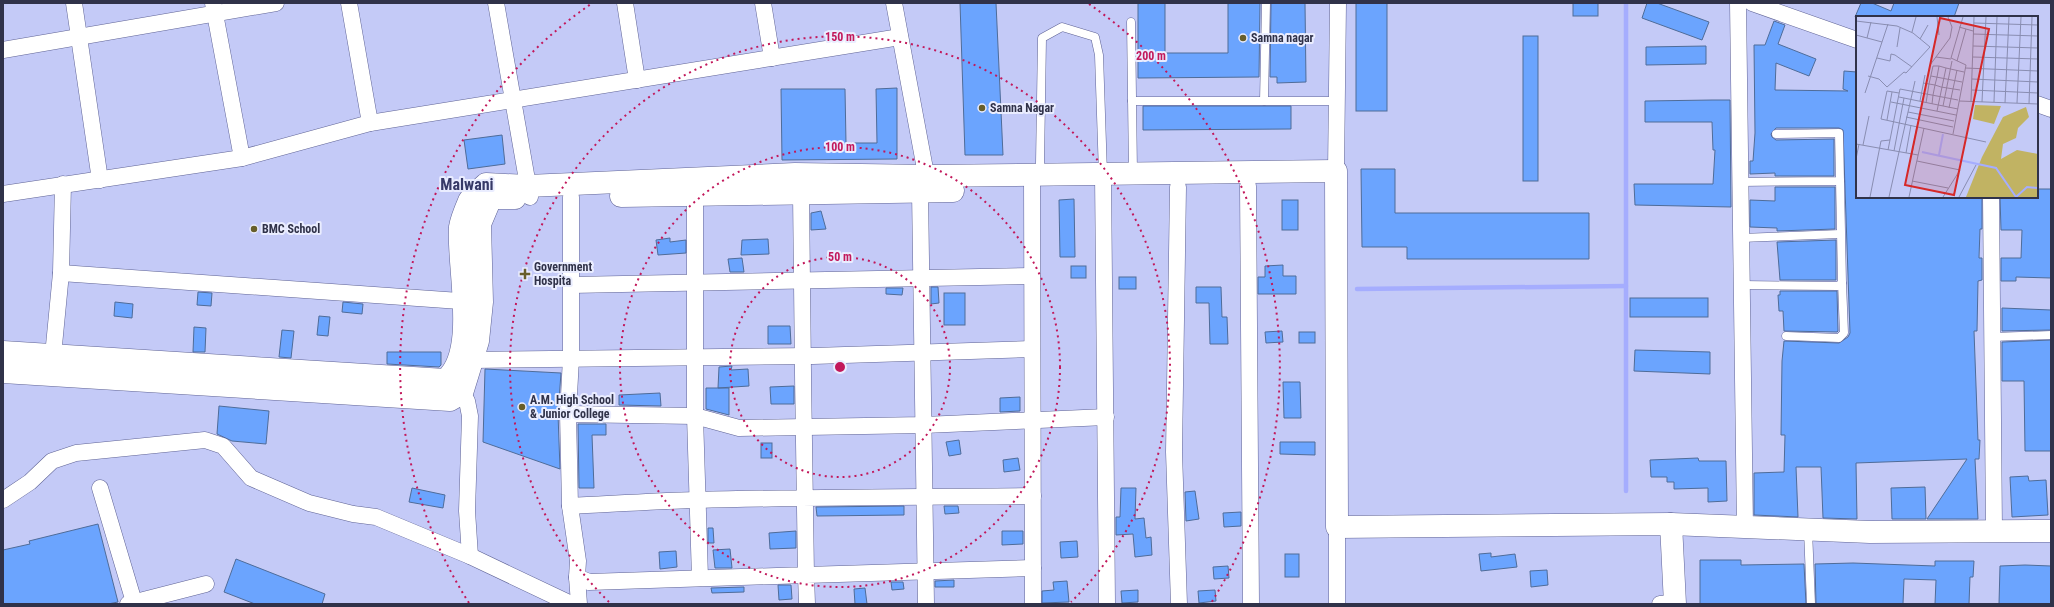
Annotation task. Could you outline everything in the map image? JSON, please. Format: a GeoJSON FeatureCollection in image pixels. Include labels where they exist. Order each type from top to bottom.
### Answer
{"type":"FeatureCollection","features":[{"type":"Feature","properties":{"kind":"street"},"geometry":{"type":"LineString","coordinates":[[74,3],[100,180]]}},
{"type":"Feature","properties":{"kind":"street"},"geometry":{"type":"LineString","coordinates":[[3,50],[80,37],[213,8],[276,3]]}},
{"type":"Feature","properties":{"kind":"street"},"geometry":{"type":"LineString","coordinates":[[349,3],[370,123]]}},
{"type":"Feature","properties":{"kind":"street"},"geometry":{"type":"LineString","coordinates":[[496,3],[529,192]]}},
{"type":"Feature","properties":{"kind":"street"},"geometry":{"type":"LineString","coordinates":[[625,3],[637,80]]}},
{"type":"Feature","properties":{"kind":"street"},"geometry":{"type":"LineString","coordinates":[[763,3],[772,58]]}},
{"type":"Feature","properties":{"kind":"street"},"geometry":{"type":"LineString","coordinates":[[894,3],[925,186],[921,278],[924,425],[924,571],[926,604]]}},
{"type":"Feature","properties":{"kind":"street"},"geometry":{"type":"LineString","coordinates":[[1337,604],[1336,178],[1338,3]]}},
{"type":"Feature","properties":{"kind":"street"},"geometry":{"type":"LineString","coordinates":[[1738,3],[1745,528]]}},
{"type":"Feature","properties":{"kind":"street"},"geometry":{"type":"LineString","coordinates":[[1752,3],[1856,40]]}},
{"type":"Feature","properties":{"kind":"street"},"geometry":{"type":"LineString","coordinates":[[213,8],[242,158]]}},
{"type":"Feature","properties":{"kind":"street"},"geometry":{"type":"LineString","coordinates":[[3,194],[242,158],[370,123],[900,37]]}},
{"type":"Feature","properties":{"kind":"street"},"geometry":{"type":"LineString","coordinates":[[2038,104],[2051,109]]}},
{"type":"Feature","properties":{"kind":"street"},"geometry":{"type":"LineString","coordinates":[[3,352],[52,366],[450,400],[455,385],[456,366],[473,302],[480,224],[491,198],[529,192],[795,174],[925,186]]}},
{"type":"Feature","properties":{"kind":"street"},"geometry":{"type":"LineString","coordinates":[[1103,181],[1133,174],[1336,178]]}},
{"type":"Feature","properties":{"kind":"street"},"geometry":{"type":"LineString","coordinates":[[529,192],[571,197],[801,193],[1035,180],[1103,181],[1178,187],[1248,186],[1336,178]]}},
{"type":"Feature","properties":{"kind":"street"},"geometry":{"type":"LineString","coordinates":[[1033,604],[1032,276],[1035,180]]}},
{"type":"Feature","properties":{"kind":"street"},"geometry":{"type":"LineString","coordinates":[[1103,181],[1107,604]]}},
{"type":"Feature","properties":{"kind":"street"},"geometry":{"type":"LineString","coordinates":[[52,366],[61,273],[63,184]]}},
{"type":"Feature","properties":{"kind":"street"},"geometry":{"type":"LineString","coordinates":[[1248,186],[1251,604]]}},
{"type":"Feature","properties":{"kind":"street"},"geometry":{"type":"LineString","coordinates":[[1178,187],[1174,452],[1179,604]]}},
{"type":"Feature","properties":{"kind":"street"},"geometry":{"type":"LineString","coordinates":[[801,193],[807,604]]}},
{"type":"Feature","properties":{"kind":"street"},"geometry":{"type":"LineString","coordinates":[[695,195],[695,416],[700,578]]}},
{"type":"Feature","properties":{"kind":"street"},"geometry":{"type":"LineString","coordinates":[[571,197],[571,358],[568,414],[570,506],[578,561],[577,577],[579,604]]}},
{"type":"Feature","properties":{"kind":"street"},"geometry":{"type":"LineString","coordinates":[[1991,198],[1994,530]]}},
{"type":"Feature","properties":{"kind":"street"},"geometry":{"type":"LineString","coordinates":[[61,273],[473,302]]}},
{"type":"Feature","properties":{"kind":"street"},"geometry":{"type":"LineString","coordinates":[[571,285],[1032,276]]}},
{"type":"Feature","properties":{"kind":"street"},"geometry":{"type":"LineString","coordinates":[[455,385],[472,360],[478,341],[473,302]]}},
{"type":"Feature","properties":{"kind":"street"},"geometry":{"type":"LineString","coordinates":[[472,360],[803,356],[1032,349]]}},
{"type":"Feature","properties":{"kind":"street"},"geometry":{"type":"LineString","coordinates":[[3,372],[52,366]]}},
{"type":"Feature","properties":{"kind":"street"},"geometry":{"type":"LineString","coordinates":[[455,385],[470,416],[467,511],[470,556]]}},
{"type":"Feature","properties":{"kind":"street"},"geometry":{"type":"LineString","coordinates":[[568,414],[695,416],[740,428],[924,425],[1032,419],[1106,417]]}},
{"type":"Feature","properties":{"kind":"street"},"geometry":{"type":"LineString","coordinates":[[3,500],[30,482],[52,461],[76,453],[205,440],[223,446],[251,478],[309,503],[353,514],[376,517],[470,556],[571,604]]}},
{"type":"Feature","properties":{"kind":"street"},"geometry":{"type":"LineString","coordinates":[[100,488],[131,603],[206,584]]}},
{"type":"Feature","properties":{"kind":"street"},"geometry":{"type":"LineString","coordinates":[[570,506],[697,500],[1033,496]]}},
{"type":"Feature","properties":{"kind":"street"},"geometry":{"type":"LineString","coordinates":[[1337,528],[1671,524],[1870,532],[1994,530],[2051,531]]}},
{"type":"Feature","properties":{"kind":"street"},"geometry":{"type":"LineString","coordinates":[[1660,604],[1675,604],[1671,524]]}},
{"type":"Feature","properties":{"kind":"street"},"geometry":{"type":"LineString","coordinates":[[577,577],[589,582],[1033,568]]}},
{"type":"Feature","properties":{"kind":"lane"},"geometry":{"type":"LineString","coordinates":[[1264,101],[1266,3]]}},
{"type":"Feature","properties":{"kind":"lane"},"geometry":{"type":"LineString","coordinates":[[1131,22],[1133,174]]}},
{"type":"Feature","properties":{"kind":"lane"},"geometry":{"type":"LineString","coordinates":[[1035,180],[1040,163],[1042,38],[1062,27],[1095,37],[1099,55],[1103,181]]}},
{"type":"Feature","properties":{"kind":"lane"},"geometry":{"type":"LineString","coordinates":[[1132,101],[1337,101]]}},
{"type":"Feature","properties":{"kind":"lane"},"geometry":{"type":"LineString","coordinates":[[1776,134],[1839,133],[1840,234],[1844,333],[1839,338],[1786,336]]}},
{"type":"Feature","properties":{"kind":"lane"},"geometry":{"type":"LineString","coordinates":[[1740,182],[1840,181]]}},
{"type":"Feature","properties":{"kind":"lane"},"geometry":{"type":"LineString","coordinates":[[1741,238],[1840,234]]}},
{"type":"Feature","properties":{"kind":"lane"},"geometry":{"type":"LineString","coordinates":[[1742,285],[1838,286],[1842,283]]}},
{"type":"Feature","properties":{"kind":"lane"},"geometry":{"type":"LineString","coordinates":[[1992,337],[2051,335]]}},
{"type":"Feature","properties":{"kind":"lane"},"geometry":{"type":"LineString","coordinates":[[1808,530],[1811,604]]}},
{"type":"Feature","properties":{"kind":"building","name":"Samna Nagar"},"geometry":{"type":"Polygon","coordinates":[[[960,3],[996,3],[1003,155],[965,155],[960,3]]]}},
{"type":"Feature","properties":{"kind":"building","name":"Samna nagar"},"geometry":{"type":"Polygon","coordinates":[[[1138,3],[1165,3],[1165,53],[1228,53],[1228,3],[1260,3],[1259,77],[1138,78],[1138,3]]]}},
{"type":"Feature","properties":{"kind":"building"},"geometry":{"type":"Polygon","coordinates":[[[1271,3],[1305,3],[1306,82],[1277,83],[1277,77],[1270,77],[1271,3]]]}},
{"type":"Feature","properties":{"kind":"building"},"geometry":{"type":"Polygon","coordinates":[[[1356,3],[1387,3],[1387,111],[1356,111],[1356,3]]]}},
{"type":"Feature","properties":{"kind":"building"},"geometry":{"type":"Polygon","coordinates":[[[1573,3],[1598,3],[1598,16],[1573,16],[1573,3]]]}},
{"type":"Feature","properties":{"kind":"building"},"geometry":{"type":"Polygon","coordinates":[[[1647,3],[1657,3],[1709,22],[1702,40],[1642,18],[1647,3]]]}},
{"type":"Feature","properties":{"kind":"building"},"geometry":{"type":"Polygon","coordinates":[[[1861,3],[1872,3],[1891,11],[1894,3],[1959,3],[1954,16],[1855,17],[1861,3]]]}},
{"type":"Feature","properties":{"kind":"building"},"geometry":{"type":"Polygon","coordinates":[[[1774,21],[1785,25],[1778,44],[1816,59],[1809,76],[1776,63],[1775,90],[1848,91],[1843,89],[1844,71],[1856,72],[1856,198],[1982,198],[1982,229],[1980,229],[1979,258],[1982,258],[1982,280],[1978,281],[1977,331],[1974,331],[1978,440],[1980,440],[1979,459],[1975,459],[1978,519],[1927,519],[1967,459],[1856,463],[1857,519],[1823,518],[1821,467],[1796,467],[1798,517],[1754,515],[1754,473],[1784,472],[1785,435],[1781,435],[1782,361],[1784,341],[1839,343],[1848,337],[1850,333],[1843,130],[1839,128],[1776,128],[1771,134],[1776,140],[1834,139],[1834,176],[1775,176],[1775,173],[1750,174],[1750,161],[1753,161],[1755,133],[1754,45],[1765,45],[1774,21]]]}},
{"type":"Feature","properties":{"kind":"building"},"geometry":{"type":"Polygon","coordinates":[[[1523,36],[1538,36],[1538,181],[1523,181],[1523,36]]]}},
{"type":"Feature","properties":{"kind":"building"},"geometry":{"type":"Polygon","coordinates":[[[1706,46],[1706,64],[1646,65],[1646,47],[1706,46]]]}},
{"type":"Feature","properties":{"kind":"building"},"geometry":{"type":"Polygon","coordinates":[[[897,88],[897,159],[782,160],[781,89],[845,89],[846,143],[877,143],[876,89],[897,88]]]}},
{"type":"Feature","properties":{"kind":"building"},"geometry":{"type":"Polygon","coordinates":[[[1730,100],[1731,207],[1635,205],[1634,184],[1713,184],[1715,150],[1713,150],[1712,122],[1645,122],[1645,101],[1730,100]]]}},
{"type":"Feature","properties":{"kind":"building"},"geometry":{"type":"Polygon","coordinates":[[[1143,106],[1291,106],[1291,129],[1143,130],[1143,106]]]}},
{"type":"Feature","properties":{"kind":"building"},"geometry":{"type":"Polygon","coordinates":[[[502,135],[505,164],[468,169],[464,140],[502,135]]]}},
{"type":"Feature","properties":{"kind":"building"},"geometry":{"type":"Polygon","coordinates":[[[1361,169],[1395,169],[1395,213],[1589,213],[1589,259],[1407,259],[1407,247],[1362,247],[1361,169]]]}},
{"type":"Feature","properties":{"kind":"building"},"geometry":{"type":"Polygon","coordinates":[[[1775,187],[1835,187],[1835,229],[1777,231],[1777,228],[1750,227],[1750,200],[1775,201],[1775,187]]]}},
{"type":"Feature","properties":{"kind":"building"},"geometry":{"type":"Polygon","coordinates":[[[2038,189],[2051,189],[2051,278],[2016,277],[2016,281],[2001,281],[2001,258],[2021,258],[2022,230],[2001,230],[2000,198],[2038,198],[2038,189]]]}},
{"type":"Feature","properties":{"kind":"building"},"geometry":{"type":"Polygon","coordinates":[[[1074,199],[1075,257],[1060,257],[1059,200],[1074,199]]]}},
{"type":"Feature","properties":{"kind":"building"},"geometry":{"type":"Polygon","coordinates":[[[1282,200],[1298,200],[1298,230],[1282,230],[1282,200]]]}},
{"type":"Feature","properties":{"kind":"building"},"geometry":{"type":"Polygon","coordinates":[[[821,211],[826,229],[811,230],[811,213],[821,211]]]}},
{"type":"Feature","properties":{"kind":"building"},"geometry":{"type":"Polygon","coordinates":[[[670,238],[670,242],[686,240],[686,253],[658,255],[656,240],[670,238]]]}},
{"type":"Feature","properties":{"kind":"building"},"geometry":{"type":"Polygon","coordinates":[[[768,239],[769,254],[741,255],[742,240],[768,239]]]}},
{"type":"Feature","properties":{"kind":"building"},"geometry":{"type":"Polygon","coordinates":[[[1836,240],[1836,280],[1780,280],[1777,242],[1836,240]]]}},
{"type":"Feature","properties":{"kind":"building"},"geometry":{"type":"Polygon","coordinates":[[[742,258],[744,272],[730,272],[728,259],[742,258]]]}},
{"type":"Feature","properties":{"kind":"building"},"geometry":{"type":"Polygon","coordinates":[[[1283,265],[1283,276],[1296,276],[1296,294],[1258,294],[1258,277],[1265,277],[1265,266],[1283,265]]]}},
{"type":"Feature","properties":{"kind":"building"},"geometry":{"type":"Polygon","coordinates":[[[1071,266],[1086,266],[1086,278],[1071,278],[1071,266]]]}},
{"type":"Feature","properties":{"kind":"building"},"geometry":{"type":"Polygon","coordinates":[[[1119,277],[1136,277],[1136,289],[1119,289],[1119,277]]]}},
{"type":"Feature","properties":{"kind":"building"},"geometry":{"type":"Polygon","coordinates":[[[931,287],[938,287],[939,303],[931,304],[931,287]]]}},
{"type":"Feature","properties":{"kind":"building"},"geometry":{"type":"Polygon","coordinates":[[[1196,287],[1221,287],[1222,317],[1227,317],[1228,344],[1210,344],[1209,303],[1196,303],[1196,287]]]}},
{"type":"Feature","properties":{"kind":"building"},"geometry":{"type":"Polygon","coordinates":[[[886,288],[903,288],[902,295],[886,294],[886,288]]]}},
{"type":"Feature","properties":{"kind":"building"},"geometry":{"type":"Polygon","coordinates":[[[1780,291],[1837,291],[1838,331],[1784,331],[1783,311],[1779,311],[1778,295],[1780,295],[1780,291]]]}},
{"type":"Feature","properties":{"kind":"building"},"geometry":{"type":"Polygon","coordinates":[[[198,292],[212,293],[211,306],[197,305],[198,292]]]}},
{"type":"Feature","properties":{"kind":"building"},"geometry":{"type":"Polygon","coordinates":[[[944,293],[965,293],[965,325],[944,325],[944,293]]]}},
{"type":"Feature","properties":{"kind":"building"},"geometry":{"type":"Polygon","coordinates":[[[1630,298],[1708,298],[1708,317],[1630,317],[1630,298]]]}},
{"type":"Feature","properties":{"kind":"building"},"geometry":{"type":"Polygon","coordinates":[[[115,302],[133,304],[132,318],[114,316],[115,302]]]}},
{"type":"Feature","properties":{"kind":"building"},"geometry":{"type":"Polygon","coordinates":[[[343,302],[363,304],[362,314],[342,312],[343,302]]]}},
{"type":"Feature","properties":{"kind":"building"},"geometry":{"type":"Polygon","coordinates":[[[2002,308],[2051,310],[2051,330],[2002,331],[2002,308]]]}},
{"type":"Feature","properties":{"kind":"building"},"geometry":{"type":"Polygon","coordinates":[[[319,316],[330,317],[328,336],[317,335],[319,316]]]}},
{"type":"Feature","properties":{"kind":"building"},"geometry":{"type":"Polygon","coordinates":[[[768,326],[790,326],[791,344],[768,344],[768,326]]]}},
{"type":"Feature","properties":{"kind":"building"},"geometry":{"type":"Polygon","coordinates":[[[194,327],[206,328],[205,352],[193,352],[194,327]]]}},
{"type":"Feature","properties":{"kind":"building"},"geometry":{"type":"Polygon","coordinates":[[[282,330],[294,331],[291,358],[279,357],[282,330]]]}},
{"type":"Feature","properties":{"kind":"building"},"geometry":{"type":"Polygon","coordinates":[[[1282,331],[1283,342],[1266,343],[1265,332],[1282,331]]]}},
{"type":"Feature","properties":{"kind":"building"},"geometry":{"type":"Polygon","coordinates":[[[1299,332],[1315,332],[1315,343],[1299,343],[1299,332]]]}},
{"type":"Feature","properties":{"kind":"building"},"geometry":{"type":"Polygon","coordinates":[[[2051,340],[2051,451],[2025,451],[2024,381],[2002,381],[2002,342],[2051,340]]]}},
{"type":"Feature","properties":{"kind":"building"},"geometry":{"type":"Polygon","coordinates":[[[1635,350],[1710,352],[1710,374],[1634,371],[1635,350]]]}},
{"type":"Feature","properties":{"kind":"building"},"geometry":{"type":"Polygon","coordinates":[[[387,352],[441,352],[441,365],[439,367],[387,364],[387,352]]]}},
{"type":"Feature","properties":{"kind":"building"},"geometry":{"type":"Polygon","coordinates":[[[732,366],[731,370],[748,369],[749,386],[718,388],[719,367],[732,366]]]}},
{"type":"Feature","properties":{"kind":"building","name":"A.M. High School & Junior College"},"geometry":{"type":"Polygon","coordinates":[[[485,369],[561,373],[558,414],[560,469],[483,442],[485,369]]]}},
{"type":"Feature","properties":{"kind":"building"},"geometry":{"type":"Polygon","coordinates":[[[1283,382],[1300,382],[1301,418],[1284,418],[1283,382]]]}},
{"type":"Feature","properties":{"kind":"building"},"geometry":{"type":"Polygon","coordinates":[[[794,386],[794,404],[771,404],[770,387],[794,386]]]}},
{"type":"Feature","properties":{"kind":"building"},"geometry":{"type":"Polygon","coordinates":[[[706,388],[729,388],[729,415],[706,409],[706,388]]]}},
{"type":"Feature","properties":{"kind":"building"},"geometry":{"type":"Polygon","coordinates":[[[660,393],[661,406],[619,405],[619,395],[660,393]]]}},
{"type":"Feature","properties":{"kind":"building"},"geometry":{"type":"Polygon","coordinates":[[[1020,397],[1020,411],[1000,412],[1000,398],[1020,397]]]}},
{"type":"Feature","properties":{"kind":"building"},"geometry":{"type":"Polygon","coordinates":[[[219,406],[269,411],[266,444],[232,441],[217,434],[219,406]]]}},
{"type":"Feature","properties":{"kind":"building"},"geometry":{"type":"Polygon","coordinates":[[[578,424],[606,424],[606,435],[592,435],[594,488],[579,488],[578,424]]]}},
{"type":"Feature","properties":{"kind":"building"},"geometry":{"type":"Polygon","coordinates":[[[959,440],[961,454],[949,456],[946,442],[959,440]]]}},
{"type":"Feature","properties":{"kind":"building"},"geometry":{"type":"Polygon","coordinates":[[[1280,442],[1315,442],[1315,455],[1280,454],[1280,442]]]}},
{"type":"Feature","properties":{"kind":"building"},"geometry":{"type":"Polygon","coordinates":[[[761,443],[772,443],[772,458],[761,458],[761,443]]]}},
{"type":"Feature","properties":{"kind":"building"},"geometry":{"type":"Polygon","coordinates":[[[1018,458],[1020,470],[1004,472],[1003,460],[1018,458]]]}},
{"type":"Feature","properties":{"kind":"building"},"geometry":{"type":"Polygon","coordinates":[[[1698,458],[1699,461],[1726,461],[1727,501],[1708,502],[1708,488],[1674,489],[1674,482],[1667,482],[1667,477],[1651,477],[1650,460],[1698,458]]]}},
{"type":"Feature","properties":{"kind":"building"},"geometry":{"type":"Polygon","coordinates":[[[2028,476],[2029,481],[2046,480],[2048,515],[2012,517],[2010,477],[2028,476]]]}},
{"type":"Feature","properties":{"kind":"building"},"geometry":{"type":"Polygon","coordinates":[[[1925,487],[1926,519],[1892,519],[1891,488],[1925,487]]]}},
{"type":"Feature","properties":{"kind":"building"},"geometry":{"type":"Polygon","coordinates":[[[412,488],[445,495],[443,508],[409,502],[412,488]]]}},
{"type":"Feature","properties":{"kind":"building"},"geometry":{"type":"Polygon","coordinates":[[[1121,488],[1136,488],[1135,519],[1144,518],[1146,538],[1151,537],[1152,555],[1135,557],[1133,534],[1116,535],[1116,517],[1120,517],[1121,488]]]}},
{"type":"Feature","properties":{"kind":"building"},"geometry":{"type":"Polygon","coordinates":[[[1195,491],[1199,519],[1186,521],[1185,492],[1195,491]]]}},
{"type":"Feature","properties":{"kind":"building"},"geometry":{"type":"Polygon","coordinates":[[[904,506],[904,515],[817,516],[816,507],[904,506]]]}},
{"type":"Feature","properties":{"kind":"building"},"geometry":{"type":"Polygon","coordinates":[[[944,506],[958,506],[959,513],[945,514],[944,506]]]}},
{"type":"Feature","properties":{"kind":"building"},"geometry":{"type":"Polygon","coordinates":[[[1241,512],[1241,526],[1224,527],[1223,513],[1241,512]]]}},
{"type":"Feature","properties":{"kind":"building"},"geometry":{"type":"Polygon","coordinates":[[[98,524],[118,602],[108,604],[3,604],[3,550],[30,544],[29,541],[98,524]]]}},
{"type":"Feature","properties":{"kind":"building"},"geometry":{"type":"Polygon","coordinates":[[[708,528],[713,528],[714,543],[708,543],[708,528]]]}},
{"type":"Feature","properties":{"kind":"building"},"geometry":{"type":"Polygon","coordinates":[[[796,531],[796,548],[770,549],[769,533],[796,531]]]}},
{"type":"Feature","properties":{"kind":"building"},"geometry":{"type":"Polygon","coordinates":[[[1002,531],[1023,531],[1023,544],[1002,545],[1002,531]]]}},
{"type":"Feature","properties":{"kind":"building"},"geometry":{"type":"Polygon","coordinates":[[[1077,541],[1078,557],[1061,558],[1060,542],[1077,541]]]}},
{"type":"Feature","properties":{"kind":"building"},"geometry":{"type":"Polygon","coordinates":[[[730,549],[732,568],[715,568],[713,550],[730,549]]]}},
{"type":"Feature","properties":{"kind":"building"},"geometry":{"type":"Polygon","coordinates":[[[676,551],[677,567],[660,569],[659,552],[676,551]]]}},
{"type":"Feature","properties":{"kind":"building"},"geometry":{"type":"Polygon","coordinates":[[[1491,553],[1491,557],[1515,554],[1517,567],[1481,571],[1479,554],[1491,553]]]}},
{"type":"Feature","properties":{"kind":"building"},"geometry":{"type":"Polygon","coordinates":[[[1285,554],[1299,554],[1299,577],[1285,577],[1285,554]]]}},
{"type":"Feature","properties":{"kind":"building"},"geometry":{"type":"Polygon","coordinates":[[[236,559],[325,594],[322,604],[255,604],[224,592],[236,559]]]}},
{"type":"Feature","properties":{"kind":"building"},"geometry":{"type":"Polygon","coordinates":[[[1700,560],[1741,560],[1741,565],[1804,564],[1806,604],[1700,604],[1700,560]]]}},
{"type":"Feature","properties":{"kind":"building"},"geometry":{"type":"Polygon","coordinates":[[[1935,561],[1974,561],[1973,577],[1970,577],[1969,604],[1935,604],[1936,580],[1904,579],[1903,604],[1816,604],[1815,564],[1853,563],[1935,566],[1935,561]]]}},
{"type":"Feature","properties":{"kind":"building"},"geometry":{"type":"Polygon","coordinates":[[[1228,566],[1229,578],[1214,579],[1213,567],[1228,566]]]}},
{"type":"Feature","properties":{"kind":"building"},"geometry":{"type":"Polygon","coordinates":[[[2000,566],[2051,566],[2051,604],[1999,604],[2000,566]]]}},
{"type":"Feature","properties":{"kind":"building"},"geometry":{"type":"Polygon","coordinates":[[[1547,570],[1548,585],[1531,587],[1530,571],[1547,570]]]}},
{"type":"Feature","properties":{"kind":"building"},"geometry":{"type":"Polygon","coordinates":[[[954,580],[954,587],[935,587],[935,581],[954,580]]]}},
{"type":"Feature","properties":{"kind":"building"},"geometry":{"type":"Polygon","coordinates":[[[1067,581],[1069,602],[1042,603],[1042,591],[1054,590],[1053,582],[1067,581]]]}},
{"type":"Feature","properties":{"kind":"building"},"geometry":{"type":"Polygon","coordinates":[[[891,582],[903,582],[904,589],[892,590],[891,582]]]}},
{"type":"Feature","properties":{"kind":"building"},"geometry":{"type":"Polygon","coordinates":[[[778,585],[791,585],[792,599],[779,600],[778,585]]]}},
{"type":"Feature","properties":{"kind":"building"},"geometry":{"type":"Polygon","coordinates":[[[744,587],[744,592],[712,593],[711,588],[744,587]]]}},
{"type":"Feature","properties":{"kind":"building"},"geometry":{"type":"Polygon","coordinates":[[[865,588],[867,604],[855,604],[854,589],[865,588]]]}},
{"type":"Feature","properties":{"kind":"building"},"geometry":{"type":"Polygon","coordinates":[[[1138,590],[1138,602],[1122,603],[1121,591],[1138,590]]]}},
{"type":"Feature","properties":{"kind":"building"},"geometry":{"type":"Polygon","coordinates":[[[1215,590],[1216,601],[1199,603],[1198,591],[1215,590]]]}},
{"type":"Feature","properties":{"kind":"waterway"},"geometry":{"type":"LineString","coordinates":[[1626,3],[1626,491]]}},
{"type":"Feature","properties":{"kind":"waterway"},"geometry":{"type":"LineString","coordinates":[[1357,289],[1626,286]]}},
{"type":"Feature","properties":{"kind":"place","name":"Samna nagar"},"geometry":{"type":"Point","coordinates":[1243,38]}},
{"type":"Feature","properties":{"kind":"place","name":"Samna Nagar"},"geometry":{"type":"Point","coordinates":[982,108]}},
{"type":"Feature","properties":{"kind":"place","name":"BMC School"},"geometry":{"type":"Point","coordinates":[254,229]}},
{"type":"Feature","properties":{"kind":"place","name":"Government Hospita"},"geometry":{"type":"Point","coordinates":[525,274]}},
{"type":"Feature","properties":{"kind":"place","name":"A.M. High School & Junior College"},"geometry":{"type":"Point","coordinates":[522,407]}},
{"type":"Feature","properties":{"kind":"district","name":"Malwani"},"geometry":{"type":"Point","coordinates":[467,184]}}]}
